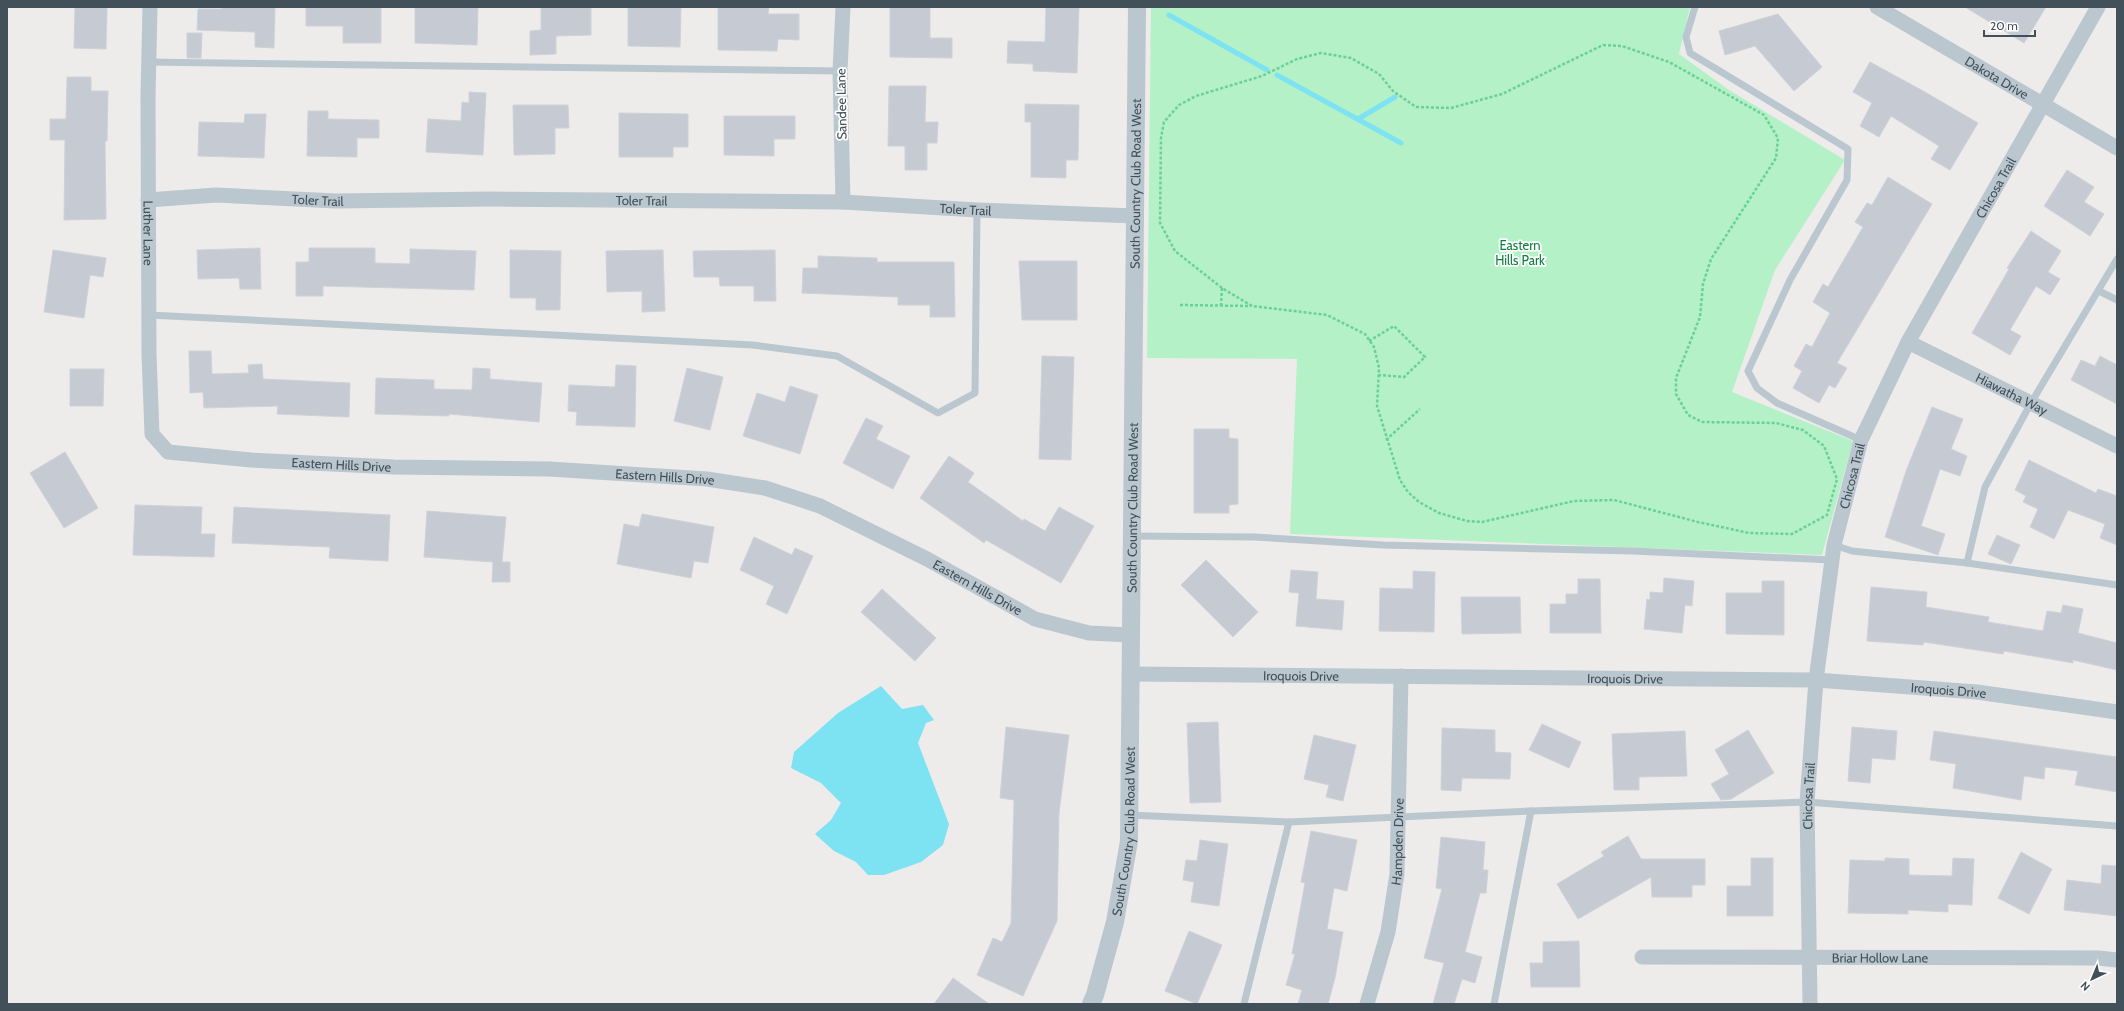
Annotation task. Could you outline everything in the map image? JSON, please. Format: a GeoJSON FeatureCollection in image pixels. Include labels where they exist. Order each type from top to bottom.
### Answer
{"type":"FeatureCollection","features":[{"type":"Feature","properties":{"kind":"street","name":"Luther Lane"},"geometry":{"type":"LineString","coordinates":[[150,7],[148,62],[148,200],[152,434],[168,452]]}},
{"type":"Feature","properties":{"kind":"street","name":"Sandee Lane"},"geometry":{"type":"LineString","coordinates":[[844,7],[840,71],[844,202]]}},
{"type":"Feature","properties":{"kind":"street","name":"South Country Club Road West"},"geometry":{"type":"LineString","coordinates":[[1091,1004],[1096,995],[1115,922],[1129,841],[1137,7]]}},
{"type":"Feature","properties":{"kind":"street","name":"Dakota Drive"},"geometry":{"type":"LineString","coordinates":[[1877,7],[2043,103],[2117,148]]}},
{"type":"Feature","properties":{"kind":"street","name":"Chicosa Trail"},"geometry":{"type":"LineString","coordinates":[[1810,1004],[1807,802],[1816,680],[1834,545],[1861,440],[1908,342],[2098,7]]}},
{"type":"Feature","properties":{"kind":"street","name":"Toler Trail"},"geometry":{"type":"LineString","coordinates":[[148,200],[216,196],[336,201],[499,199],[844,202],[977,210],[1135,216]]}},
{"type":"Feature","properties":{"kind":"street","name":"Hiawatha Way"},"geometry":{"type":"LineString","coordinates":[[1908,342],[2117,446]]}},
{"type":"Feature","properties":{"kind":"street","name":"Eastern Hills Drive"},"geometry":{"type":"LineString","coordinates":[[168,452],[259,460],[394,466],[549,470],[699,478],[765,488],[820,506],[927,559],[1035,619],[1089,633],[1130,635]]}},
{"type":"Feature","properties":{"kind":"street","name":"Iroquois Drive"},"geometry":{"type":"LineString","coordinates":[[1131,674],[1816,680],[1977,692],[2117,712]]}},
{"type":"Feature","properties":{"kind":"street","name":"Hampden Drive"},"geometry":{"type":"LineString","coordinates":[[1367,1004],[1388,932],[1397,874],[1400,676]]}},
{"type":"Feature","properties":{"kind":"street","name":"Briar Hollow Lane"},"geometry":{"type":"LineString","coordinates":[[1642,957],[1810,956],[2098,958],[2117,960]]}},
{"type":"Feature","properties":{"kind":"lane"},"geometry":{"type":"LineString","coordinates":[[1695,7],[1686,37],[1690,53],[1848,149],[1847,180],[1790,280],[1748,370],[1757,388],[1776,403],[1861,440]]}},
{"type":"Feature","properties":{"kind":"lane"},"geometry":{"type":"LineString","coordinates":[[148,62],[840,71]]}},
{"type":"Feature","properties":{"kind":"lane"},"geometry":{"type":"LineString","coordinates":[[149,316],[753,345],[837,356],[938,413],[975,393],[977,210]]}},
{"type":"Feature","properties":{"kind":"lane"},"geometry":{"type":"LineString","coordinates":[[1967,563],[1985,487],[2030,403],[2117,260]]}},
{"type":"Feature","properties":{"kind":"lane"},"geometry":{"type":"LineString","coordinates":[[2099,291],[2117,300]]}},
{"type":"Feature","properties":{"kind":"lane"},"geometry":{"type":"LineString","coordinates":[[1132,536],[1254,537],[1383,545],[1633,551],[1832,560]]}},
{"type":"Feature","properties":{"kind":"lane"},"geometry":{"type":"LineString","coordinates":[[1834,545],[1852,551],[1967,563],[2117,585]]}},
{"type":"Feature","properties":{"kind":"lane"},"geometry":{"type":"LineString","coordinates":[[1129,815],[1289,822],[1531,811],[1807,802],[2117,826]]}},
{"type":"Feature","properties":{"kind":"lane"},"geometry":{"type":"LineString","coordinates":[[1494,1004],[1531,811]]}},
{"type":"Feature","properties":{"kind":"lane"},"geometry":{"type":"LineString","coordinates":[[1244,1004],[1289,822]]}},
{"type":"Feature","properties":{"kind":"path"},"geometry":{"type":"LineString","coordinates":[[1180,305],[1252,306],[1327,315],[1364,334],[1374,347],[1379,375],[1377,406],[1386,440],[1400,480],[1408,492],[1419,502],[1439,513],[1467,521],[1482,522],[1574,501],[1614,500],[1698,522],[1749,533],[1792,534],[1827,515],[1837,479],[1824,446],[1803,430],[1776,423],[1702,422],[1688,415],[1676,394],[1676,378],[1700,317],[1704,284],[1711,259],[1776,158],[1778,138],[1764,115],[1669,62],[1622,46],[1603,44],[1502,94],[1451,108],[1416,108],[1393,91],[1379,74],[1351,58],[1321,53],[1297,59],[1262,76],[1196,96],[1179,105],[1164,122],[1161,138],[1160,223],[1175,251],[1222,288],[1252,306]]}},
{"type":"Feature","properties":{"kind":"path"},"geometry":{"type":"LineString","coordinates":[[1222,288],[1222,306]]}},
{"type":"Feature","properties":{"kind":"path"},"geometry":{"type":"LineString","coordinates":[[1369,341],[1394,326],[1425,357],[1404,377],[1379,375]]}},
{"type":"Feature","properties":{"kind":"path"},"geometry":{"type":"LineString","coordinates":[[1386,440],[1420,408]]}},
{"type":"Feature","properties":{"kind":"green space","name":"Eastern Hills Park"},"geometry":{"type":"Polygon","coordinates":[[[1151,7],[1690,7],[1679,54],[1729,90],[1845,160],[1775,270],[1732,392],[1853,441],[1822,555],[1290,534],[1297,359],[1147,358],[1151,7]]]}},
{"type":"Feature","properties":{"kind":"water"},"geometry":{"type":"Polygon","coordinates":[[[881,686],[902,709],[923,705],[934,720],[926,723],[918,743],[949,824],[943,845],[921,862],[884,875],[868,875],[856,862],[834,851],[815,834],[831,820],[841,803],[821,783],[791,768],[794,752],[838,713],[881,686]]]}},
{"type":"Feature","properties":{"kind":"building"},"geometry":{"type":"Polygon","coordinates":[[[75,7],[107,7],[106,49],[74,48],[75,7]]]}},
{"type":"Feature","properties":{"kind":"building"},"geometry":{"type":"Polygon","coordinates":[[[222,7],[275,7],[274,48],[255,47],[255,32],[197,30],[198,9],[222,9],[222,7]]]}},
{"type":"Feature","properties":{"kind":"building"},"geometry":{"type":"Polygon","coordinates":[[[306,7],[381,7],[381,43],[343,43],[343,26],[306,26],[306,7]]]}},
{"type":"Feature","properties":{"kind":"building"},"geometry":{"type":"Polygon","coordinates":[[[415,7],[478,7],[477,45],[415,43],[415,7]]]}},
{"type":"Feature","properties":{"kind":"building"},"geometry":{"type":"Polygon","coordinates":[[[541,7],[591,7],[591,35],[556,36],[556,54],[530,55],[530,31],[541,30],[541,7]]]}},
{"type":"Feature","properties":{"kind":"building"},"geometry":{"type":"Polygon","coordinates":[[[628,7],[681,7],[680,47],[628,46],[628,7]]]}},
{"type":"Feature","properties":{"kind":"building"},"geometry":{"type":"Polygon","coordinates":[[[718,7],[769,7],[768,14],[799,14],[799,40],[778,39],[777,51],[718,50],[718,7]]]}},
{"type":"Feature","properties":{"kind":"building"},"geometry":{"type":"Polygon","coordinates":[[[890,7],[930,7],[930,38],[952,38],[952,58],[890,57],[890,7]]]}},
{"type":"Feature","properties":{"kind":"building"},"geometry":{"type":"Polygon","coordinates":[[[1046,7],[1079,7],[1077,73],[1033,71],[1033,64],[1007,63],[1008,41],[1045,42],[1046,7]]]}},
{"type":"Feature","properties":{"kind":"building"},"geometry":{"type":"Polygon","coordinates":[[[1965,7],[2046,7],[2024,43],[1965,7]]]}},
{"type":"Feature","properties":{"kind":"building"},"geometry":{"type":"Polygon","coordinates":[[[1778,14],[1822,67],[1794,91],[1755,46],[1725,55],[1719,31],[1778,14]]]}},
{"type":"Feature","properties":{"kind":"building"},"geometry":{"type":"Polygon","coordinates":[[[187,33],[202,33],[201,58],[187,58],[187,33]]]}},
{"type":"Feature","properties":{"kind":"building"},"geometry":{"type":"Polygon","coordinates":[[[1870,62],[1978,123],[1950,170],[1931,159],[1939,146],[1891,116],[1879,137],[1860,126],[1872,103],[1853,92],[1870,62]]]}},
{"type":"Feature","properties":{"kind":"building"},"geometry":{"type":"Polygon","coordinates":[[[67,77],[91,77],[91,91],[108,91],[107,141],[105,141],[106,219],[64,220],[65,140],[50,140],[50,119],[66,119],[67,77]]]}},
{"type":"Feature","properties":{"kind":"building"},"geometry":{"type":"Polygon","coordinates":[[[889,86],[926,86],[925,122],[938,122],[937,143],[927,143],[927,170],[905,170],[905,146],[888,146],[889,86]]]}},
{"type":"Feature","properties":{"kind":"building"},"geometry":{"type":"Polygon","coordinates":[[[469,92],[486,93],[483,155],[426,152],[428,119],[461,121],[462,102],[469,103],[469,92]]]}},
{"type":"Feature","properties":{"kind":"building"},"geometry":{"type":"Polygon","coordinates":[[[1025,104],[1079,105],[1078,160],[1066,160],[1066,178],[1031,177],[1031,122],[1025,122],[1025,104]]]}},
{"type":"Feature","properties":{"kind":"building"},"geometry":{"type":"Polygon","coordinates":[[[513,105],[568,105],[569,128],[555,128],[555,154],[514,155],[513,105]]]}},
{"type":"Feature","properties":{"kind":"building"},"geometry":{"type":"Polygon","coordinates":[[[308,111],[328,111],[328,119],[379,120],[379,138],[357,138],[357,157],[307,156],[308,111]]]}},
{"type":"Feature","properties":{"kind":"building"},"geometry":{"type":"Polygon","coordinates":[[[619,113],[688,114],[688,147],[673,147],[673,157],[619,157],[619,113]]]}},
{"type":"Feature","properties":{"kind":"building"},"geometry":{"type":"Polygon","coordinates":[[[245,114],[266,114],[264,158],[198,156],[199,122],[244,123],[245,114]]]}},
{"type":"Feature","properties":{"kind":"building"},"geometry":{"type":"Polygon","coordinates":[[[724,116],[795,116],[795,139],[774,139],[774,156],[724,155],[724,116]]]}},
{"type":"Feature","properties":{"kind":"building"},"geometry":{"type":"Polygon","coordinates":[[[2067,170],[2094,187],[2084,202],[2104,214],[2090,236],[2044,206],[2067,170]]]}},
{"type":"Feature","properties":{"kind":"building"},"geometry":{"type":"Polygon","coordinates":[[[1888,177],[1932,204],[1837,363],[1847,368],[1835,388],[1829,385],[1819,403],[1793,388],[1802,371],[1794,366],[1806,344],[1812,347],[1830,313],[1813,302],[1823,284],[1828,287],[1863,227],[1855,222],[1867,203],[1872,205],[1888,177]]]}},
{"type":"Feature","properties":{"kind":"building"},"geometry":{"type":"Polygon","coordinates":[[[2031,231],[2061,251],[2048,272],[2060,279],[2050,295],[2036,286],[2010,330],[2021,336],[2010,355],[1972,333],[2009,269],[2007,268],[2031,231]]]}},
{"type":"Feature","properties":{"kind":"building"},"geometry":{"type":"Polygon","coordinates":[[[260,248],[261,289],[240,289],[239,278],[198,279],[197,250],[260,248]]]}},
{"type":"Feature","properties":{"kind":"building"},"geometry":{"type":"Polygon","coordinates":[[[309,248],[375,248],[375,263],[410,264],[410,249],[476,251],[474,290],[323,286],[323,296],[296,296],[296,262],[309,262],[309,248]]]}},
{"type":"Feature","properties":{"kind":"building"},"geometry":{"type":"Polygon","coordinates":[[[53,250],[106,258],[103,277],[90,275],[84,318],[44,312],[53,250]]]}},
{"type":"Feature","properties":{"kind":"building"},"geometry":{"type":"Polygon","coordinates":[[[510,250],[561,251],[560,310],[536,310],[536,298],[510,298],[510,250]]]}},
{"type":"Feature","properties":{"kind":"building"},"geometry":{"type":"Polygon","coordinates":[[[663,250],[665,311],[642,312],[642,291],[607,292],[606,251],[663,250]]]}},
{"type":"Feature","properties":{"kind":"building"},"geometry":{"type":"Polygon","coordinates":[[[775,250],[776,301],[754,301],[754,286],[720,286],[719,277],[694,277],[693,251],[775,250]]]}},
{"type":"Feature","properties":{"kind":"building"},"geometry":{"type":"Polygon","coordinates":[[[818,256],[877,258],[877,262],[954,262],[955,317],[930,317],[930,305],[898,305],[898,297],[802,293],[803,268],[818,268],[818,256]]]}},
{"type":"Feature","properties":{"kind":"building"},"geometry":{"type":"Polygon","coordinates":[[[1019,261],[1077,261],[1077,320],[1022,320],[1019,261]]]}},
{"type":"Feature","properties":{"kind":"building"},"geometry":{"type":"Polygon","coordinates":[[[189,351],[211,351],[212,374],[249,373],[248,365],[262,364],[263,379],[350,383],[349,417],[277,414],[278,406],[204,408],[203,392],[190,393],[189,351]]]}},
{"type":"Feature","properties":{"kind":"building"},"geometry":{"type":"Polygon","coordinates":[[[1042,356],[1074,357],[1071,460],[1039,459],[1042,356]]]}},
{"type":"Feature","properties":{"kind":"building"},"geometry":{"type":"Polygon","coordinates":[[[2100,356],[2117,365],[2117,404],[2071,380],[2081,360],[2095,366],[2100,356]]]}},
{"type":"Feature","properties":{"kind":"building"},"geometry":{"type":"Polygon","coordinates":[[[616,365],[636,366],[635,427],[576,425],[577,412],[568,411],[569,385],[615,387],[616,365]]]}},
{"type":"Feature","properties":{"kind":"building"},"geometry":{"type":"Polygon","coordinates":[[[473,368],[490,369],[490,379],[542,383],[539,422],[449,414],[449,416],[375,414],[376,378],[434,380],[434,389],[472,390],[473,368]]]}},
{"type":"Feature","properties":{"kind":"building"},"geometry":{"type":"Polygon","coordinates":[[[687,368],[723,377],[710,430],[674,421],[687,368]]]}},
{"type":"Feature","properties":{"kind":"building"},"geometry":{"type":"Polygon","coordinates":[[[70,369],[104,369],[103,406],[70,406],[70,369]]]}},
{"type":"Feature","properties":{"kind":"building"},"geometry":{"type":"Polygon","coordinates":[[[790,386],[818,395],[800,454],[743,436],[757,393],[785,402],[790,386]]]}},
{"type":"Feature","properties":{"kind":"building"},"geometry":{"type":"Polygon","coordinates":[[[1932,407],[1963,419],[1951,449],[1967,456],[1960,476],[1940,469],[1921,526],[1945,534],[1938,555],[1885,537],[1906,471],[1932,407]]]}},
{"type":"Feature","properties":{"kind":"building"},"geometry":{"type":"Polygon","coordinates":[[[866,418],[883,426],[876,439],[910,456],[893,489],[843,463],[866,418]]]}},
{"type":"Feature","properties":{"kind":"building"},"geometry":{"type":"Polygon","coordinates":[[[1194,429],[1229,429],[1229,438],[1238,439],[1238,504],[1229,505],[1229,513],[1194,513],[1194,429]]]}},
{"type":"Feature","properties":{"kind":"building"},"geometry":{"type":"Polygon","coordinates":[[[65,452],[98,508],[64,528],[30,473],[65,452]]]}},
{"type":"Feature","properties":{"kind":"building"},"geometry":{"type":"Polygon","coordinates":[[[949,456],[974,473],[968,482],[1023,521],[1024,519],[1045,531],[1059,507],[1094,526],[1061,583],[986,540],[984,543],[920,498],[949,456]]]}},
{"type":"Feature","properties":{"kind":"building"},"geometry":{"type":"Polygon","coordinates":[[[2029,460],[2096,493],[2098,489],[2117,496],[2117,545],[2100,538],[2105,524],[2068,510],[2054,539],[2030,527],[2038,509],[2023,502],[2026,496],[2015,490],[2029,460]]]}},
{"type":"Feature","properties":{"kind":"building"},"geometry":{"type":"Polygon","coordinates":[[[135,505],[202,507],[201,534],[215,534],[214,557],[133,555],[135,505]]]}},
{"type":"Feature","properties":{"kind":"building"},"geometry":{"type":"Polygon","coordinates":[[[234,507],[390,515],[388,561],[329,558],[330,547],[232,543],[234,507]]]}},
{"type":"Feature","properties":{"kind":"building"},"geometry":{"type":"Polygon","coordinates":[[[427,511],[506,517],[502,562],[510,562],[510,582],[492,582],[493,562],[424,557],[427,511]]]}},
{"type":"Feature","properties":{"kind":"building"},"geometry":{"type":"Polygon","coordinates":[[[642,514],[714,527],[708,563],[694,561],[691,578],[617,564],[624,524],[639,527],[642,514]]]}},
{"type":"Feature","properties":{"kind":"building"},"geometry":{"type":"Polygon","coordinates":[[[1997,535],[2020,545],[2011,564],[1988,554],[1997,535]]]}},
{"type":"Feature","properties":{"kind":"building"},"geometry":{"type":"Polygon","coordinates":[[[754,537],[792,555],[795,548],[813,556],[787,614],[766,604],[774,586],[740,570],[754,537]]]}},
{"type":"Feature","properties":{"kind":"building"},"geometry":{"type":"Polygon","coordinates":[[[1206,560],[1258,612],[1233,637],[1181,585],[1206,560]]]}},
{"type":"Feature","properties":{"kind":"building"},"geometry":{"type":"Polygon","coordinates":[[[1291,570],[1318,572],[1316,599],[1344,601],[1342,630],[1296,626],[1299,593],[1289,592],[1291,570]]]}},
{"type":"Feature","properties":{"kind":"building"},"geometry":{"type":"Polygon","coordinates":[[[1413,571],[1435,572],[1434,632],[1379,631],[1380,588],[1413,589],[1413,571]]]}},
{"type":"Feature","properties":{"kind":"building"},"geometry":{"type":"Polygon","coordinates":[[[1664,578],[1694,581],[1692,606],[1685,605],[1682,633],[1644,629],[1647,599],[1650,600],[1650,592],[1663,593],[1664,578]]]}},
{"type":"Feature","properties":{"kind":"building"},"geometry":{"type":"Polygon","coordinates":[[[1578,579],[1600,579],[1601,633],[1550,633],[1550,604],[1566,604],[1566,594],[1578,594],[1578,579]]]}},
{"type":"Feature","properties":{"kind":"building"},"geometry":{"type":"Polygon","coordinates":[[[1762,581],[1784,581],[1784,635],[1726,634],[1726,593],[1762,593],[1762,581]]]}},
{"type":"Feature","properties":{"kind":"building"},"geometry":{"type":"Polygon","coordinates":[[[1871,587],[1927,592],[1926,607],[1989,617],[1988,622],[2043,631],[2047,611],[2061,613],[2063,605],[2083,609],[2078,633],[2117,643],[2117,670],[2073,660],[2073,663],[2004,651],[2003,654],[1924,642],[1923,645],[1867,641],[1871,587]]]}},
{"type":"Feature","properties":{"kind":"building"},"geometry":{"type":"Polygon","coordinates":[[[882,589],[936,638],[915,661],[861,612],[882,589]]]}},
{"type":"Feature","properties":{"kind":"building"},"geometry":{"type":"Polygon","coordinates":[[[1461,597],[1520,597],[1521,633],[1462,634],[1461,597]]]}},
{"type":"Feature","properties":{"kind":"building"},"geometry":{"type":"Polygon","coordinates":[[[1218,722],[1221,802],[1190,803],[1187,723],[1218,722]]]}},
{"type":"Feature","properties":{"kind":"building"},"geometry":{"type":"Polygon","coordinates":[[[1542,724],[1581,742],[1569,768],[1529,750],[1542,724]]]}},
{"type":"Feature","properties":{"kind":"building"},"geometry":{"type":"Polygon","coordinates":[[[1006,727],[1069,735],[1059,813],[1057,921],[1023,996],[977,975],[993,938],[1002,942],[1011,923],[1014,800],[1000,798],[1006,727]]]}},
{"type":"Feature","properties":{"kind":"building"},"geometry":{"type":"Polygon","coordinates":[[[1852,727],[1897,731],[1895,760],[1872,758],[1870,783],[1848,781],[1852,727]]]}},
{"type":"Feature","properties":{"kind":"building"},"geometry":{"type":"Polygon","coordinates":[[[1442,728],[1495,730],[1495,752],[1511,753],[1510,779],[1462,778],[1461,791],[1441,790],[1442,728]]]}},
{"type":"Feature","properties":{"kind":"building"},"geometry":{"type":"Polygon","coordinates":[[[1748,730],[1774,773],[1731,799],[1721,800],[1711,784],[1729,774],[1715,750],[1748,730]]]}},
{"type":"Feature","properties":{"kind":"building"},"geometry":{"type":"Polygon","coordinates":[[[1685,731],[1687,776],[1639,777],[1639,790],[1614,790],[1612,734],[1685,731]]]}},
{"type":"Feature","properties":{"kind":"building"},"geometry":{"type":"Polygon","coordinates":[[[1934,731],[2117,757],[2117,792],[2075,785],[2078,771],[2045,767],[2044,779],[2024,776],[2021,800],[1953,788],[1956,764],[1930,760],[1934,731]]]}},
{"type":"Feature","properties":{"kind":"building"},"geometry":{"type":"Polygon","coordinates":[[[1314,735],[1356,745],[1343,801],[1326,797],[1329,785],[1304,779],[1314,735]]]}},
{"type":"Feature","properties":{"kind":"building"},"geometry":{"type":"Polygon","coordinates":[[[1311,831],[1357,840],[1347,891],[1334,888],[1327,929],[1343,932],[1335,978],[1328,1004],[1298,1004],[1302,990],[1286,985],[1295,954],[1292,954],[1305,883],[1301,882],[1311,831]]]}},
{"type":"Feature","properties":{"kind":"building"},"geometry":{"type":"Polygon","coordinates":[[[1628,836],[1641,859],[1705,859],[1705,885],[1692,885],[1692,897],[1652,897],[1651,877],[1578,919],[1557,884],[1604,856],[1601,852],[1628,836]]]}},
{"type":"Feature","properties":{"kind":"building"},"geometry":{"type":"Polygon","coordinates":[[[1441,837],[1485,842],[1483,870],[1488,870],[1486,893],[1480,893],[1465,952],[1482,957],[1475,983],[1462,979],[1454,1004],[1433,1004],[1444,963],[1424,958],[1442,889],[1436,888],[1441,837]]]}},
{"type":"Feature","properties":{"kind":"building"},"geometry":{"type":"Polygon","coordinates":[[[1200,840],[1228,844],[1219,906],[1191,902],[1194,882],[1183,880],[1186,860],[1197,861],[1200,840]]]}},
{"type":"Feature","properties":{"kind":"building"},"geometry":{"type":"Polygon","coordinates":[[[2021,852],[2052,869],[2029,914],[1998,898],[2021,852]]]}},
{"type":"Feature","properties":{"kind":"building"},"geometry":{"type":"Polygon","coordinates":[[[1751,858],[1773,858],[1773,916],[1727,916],[1727,886],[1751,886],[1751,858]]]}},
{"type":"Feature","properties":{"kind":"building"},"geometry":{"type":"Polygon","coordinates":[[[1885,858],[1909,859],[1909,875],[1952,876],[1953,858],[1974,859],[1972,905],[1948,904],[1948,912],[1908,910],[1908,914],[1848,913],[1850,860],[1885,861],[1885,858]]]}},
{"type":"Feature","properties":{"kind":"building"},"geometry":{"type":"Polygon","coordinates":[[[2102,865],[2117,866],[2117,916],[2064,910],[2067,880],[2101,884],[2102,865]]]}},
{"type":"Feature","properties":{"kind":"building"},"geometry":{"type":"Polygon","coordinates":[[[1189,931],[1222,945],[1197,1004],[1165,991],[1189,931]]]}},
{"type":"Feature","properties":{"kind":"building"},"geometry":{"type":"Polygon","coordinates":[[[1579,941],[1580,987],[1531,987],[1530,963],[1543,963],[1543,942],[1579,941]]]}},
{"type":"Feature","properties":{"kind":"building"},"geometry":{"type":"Polygon","coordinates":[[[953,978],[989,1004],[934,1004],[953,978]]]}},
{"type":"Feature","properties":{"kind":"waterway"},"geometry":{"type":"LineString","coordinates":[[1169,15],[1267,70]]}},
{"type":"Feature","properties":{"kind":"waterway"},"geometry":{"type":"LineString","coordinates":[[1277,75],[1401,143]]}},
{"type":"Feature","properties":{"kind":"waterway"},"geometry":{"type":"LineString","coordinates":[[1358,119],[1395,97]]}}]}
